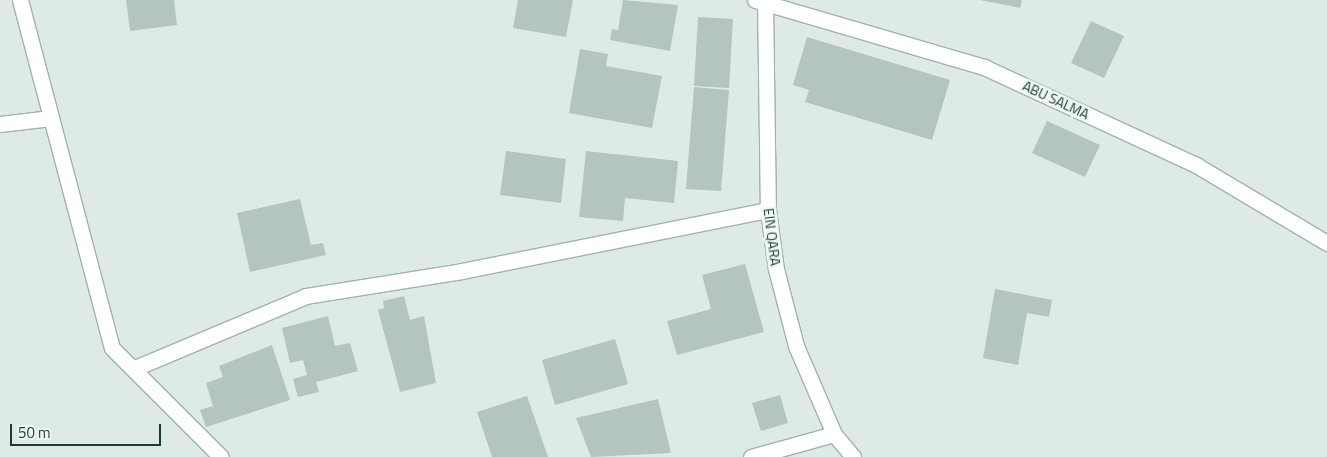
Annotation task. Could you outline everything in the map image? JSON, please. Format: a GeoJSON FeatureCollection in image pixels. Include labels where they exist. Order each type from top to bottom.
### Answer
{"type":"FeatureCollection","features":[{"type":"Feature","properties":{"kind":"street"},"geometry":{"type":"LineString","coordinates":[[20,0],[112,348],[134,368],[220,457]]}},
{"type":"Feature","properties":{"kind":"street","name":"EIN QARA"},"geometry":{"type":"LineString","coordinates":[[762,1],[768,210],[776,269],[796,346],[834,434],[853,457]]}},
{"type":"Feature","properties":{"kind":"street","name":"ABU SALMA"},"geometry":{"type":"LineString","coordinates":[[762,1],[984,67],[1196,165],[1327,243]]}},
{"type":"Feature","properties":{"kind":"street"},"geometry":{"type":"LineString","coordinates":[[0,124],[51,118]]}},
{"type":"Feature","properties":{"kind":"street"},"geometry":{"type":"LineString","coordinates":[[134,368],[306,296],[462,271],[768,210]]}},
{"type":"Feature","properties":{"kind":"street"},"geometry":{"type":"LineString","coordinates":[[756,456],[834,434]]}},
{"type":"Feature","properties":{"kind":"building"},"geometry":{"type":"Polygon","coordinates":[[[126,0],[174,0],[177,25],[130,31],[126,0]]]}},
{"type":"Feature","properties":{"kind":"building"},"geometry":{"type":"Polygon","coordinates":[[[518,0],[573,0],[566,37],[513,28],[518,0]]]}},
{"type":"Feature","properties":{"kind":"building"},"geometry":{"type":"Polygon","coordinates":[[[623,0],[678,5],[670,51],[610,40],[612,29],[618,30],[623,0]]]}},
{"type":"Feature","properties":{"kind":"building"},"geometry":{"type":"Polygon","coordinates":[[[980,0],[1022,0],[1020,8],[980,0]]]}},
{"type":"Feature","properties":{"kind":"building"},"geometry":{"type":"Polygon","coordinates":[[[698,17],[733,19],[729,88],[694,86],[698,17]]]}},
{"type":"Feature","properties":{"kind":"building"},"geometry":{"type":"Polygon","coordinates":[[[1091,21],[1124,36],[1104,78],[1071,63],[1091,21]]]}},
{"type":"Feature","properties":{"kind":"building"},"geometry":{"type":"Polygon","coordinates":[[[807,37],[950,80],[932,140],[805,102],[809,90],[793,85],[807,37]]]}},
{"type":"Feature","properties":{"kind":"building"},"geometry":{"type":"Polygon","coordinates":[[[580,49],[608,54],[606,66],[662,76],[652,128],[569,113],[580,49]]]}},
{"type":"Feature","properties":{"kind":"building"},"geometry":{"type":"Polygon","coordinates":[[[694,87],[729,90],[721,191],[686,189],[694,87]]]}},
{"type":"Feature","properties":{"kind":"building"},"geometry":{"type":"Polygon","coordinates":[[[1047,121],[1100,145],[1085,177],[1032,153],[1047,121]]]}},
{"type":"Feature","properties":{"kind":"building"},"geometry":{"type":"Polygon","coordinates":[[[506,151],[566,159],[561,203],[500,195],[506,151]]]}},
{"type":"Feature","properties":{"kind":"building"},"geometry":{"type":"Polygon","coordinates":[[[586,151],[678,161],[674,203],[625,198],[623,221],[579,217],[586,151]]]}},
{"type":"Feature","properties":{"kind":"building"},"geometry":{"type":"Polygon","coordinates":[[[300,199],[311,245],[323,243],[326,255],[250,272],[237,213],[300,199]]]}},
{"type":"Feature","properties":{"kind":"building"},"geometry":{"type":"Polygon","coordinates":[[[745,264],[764,332],[677,355],[667,321],[711,309],[702,275],[745,264]]]}},
{"type":"Feature","properties":{"kind":"building"},"geometry":{"type":"Polygon","coordinates":[[[995,289],[1052,300],[1049,317],[1027,313],[1018,365],[983,358],[995,289]]]}},
{"type":"Feature","properties":{"kind":"building"},"geometry":{"type":"Polygon","coordinates":[[[404,296],[410,320],[424,316],[436,383],[400,392],[378,310],[384,308],[383,301],[404,296]]]}},
{"type":"Feature","properties":{"kind":"building"},"geometry":{"type":"Polygon","coordinates":[[[328,316],[335,346],[350,343],[358,371],[316,382],[319,392],[298,397],[293,379],[307,375],[303,360],[290,363],[282,328],[328,316]]]}},
{"type":"Feature","properties":{"kind":"building"},"geometry":{"type":"Polygon","coordinates":[[[615,339],[628,384],[555,405],[542,360],[615,339]]]}},
{"type":"Feature","properties":{"kind":"building"},"geometry":{"type":"Polygon","coordinates":[[[272,345],[290,400],[206,427],[200,410],[213,406],[206,383],[223,377],[219,366],[272,345]]]}},
{"type":"Feature","properties":{"kind":"building"},"geometry":{"type":"Polygon","coordinates":[[[780,395],[788,423],[761,431],[752,403],[780,395]]]}},
{"type":"Feature","properties":{"kind":"building"},"geometry":{"type":"Polygon","coordinates":[[[527,396],[548,457],[492,457],[477,412],[527,396]]]}},
{"type":"Feature","properties":{"kind":"building"},"geometry":{"type":"Polygon","coordinates":[[[658,399],[671,453],[591,457],[576,418],[658,399]]]}}]}
